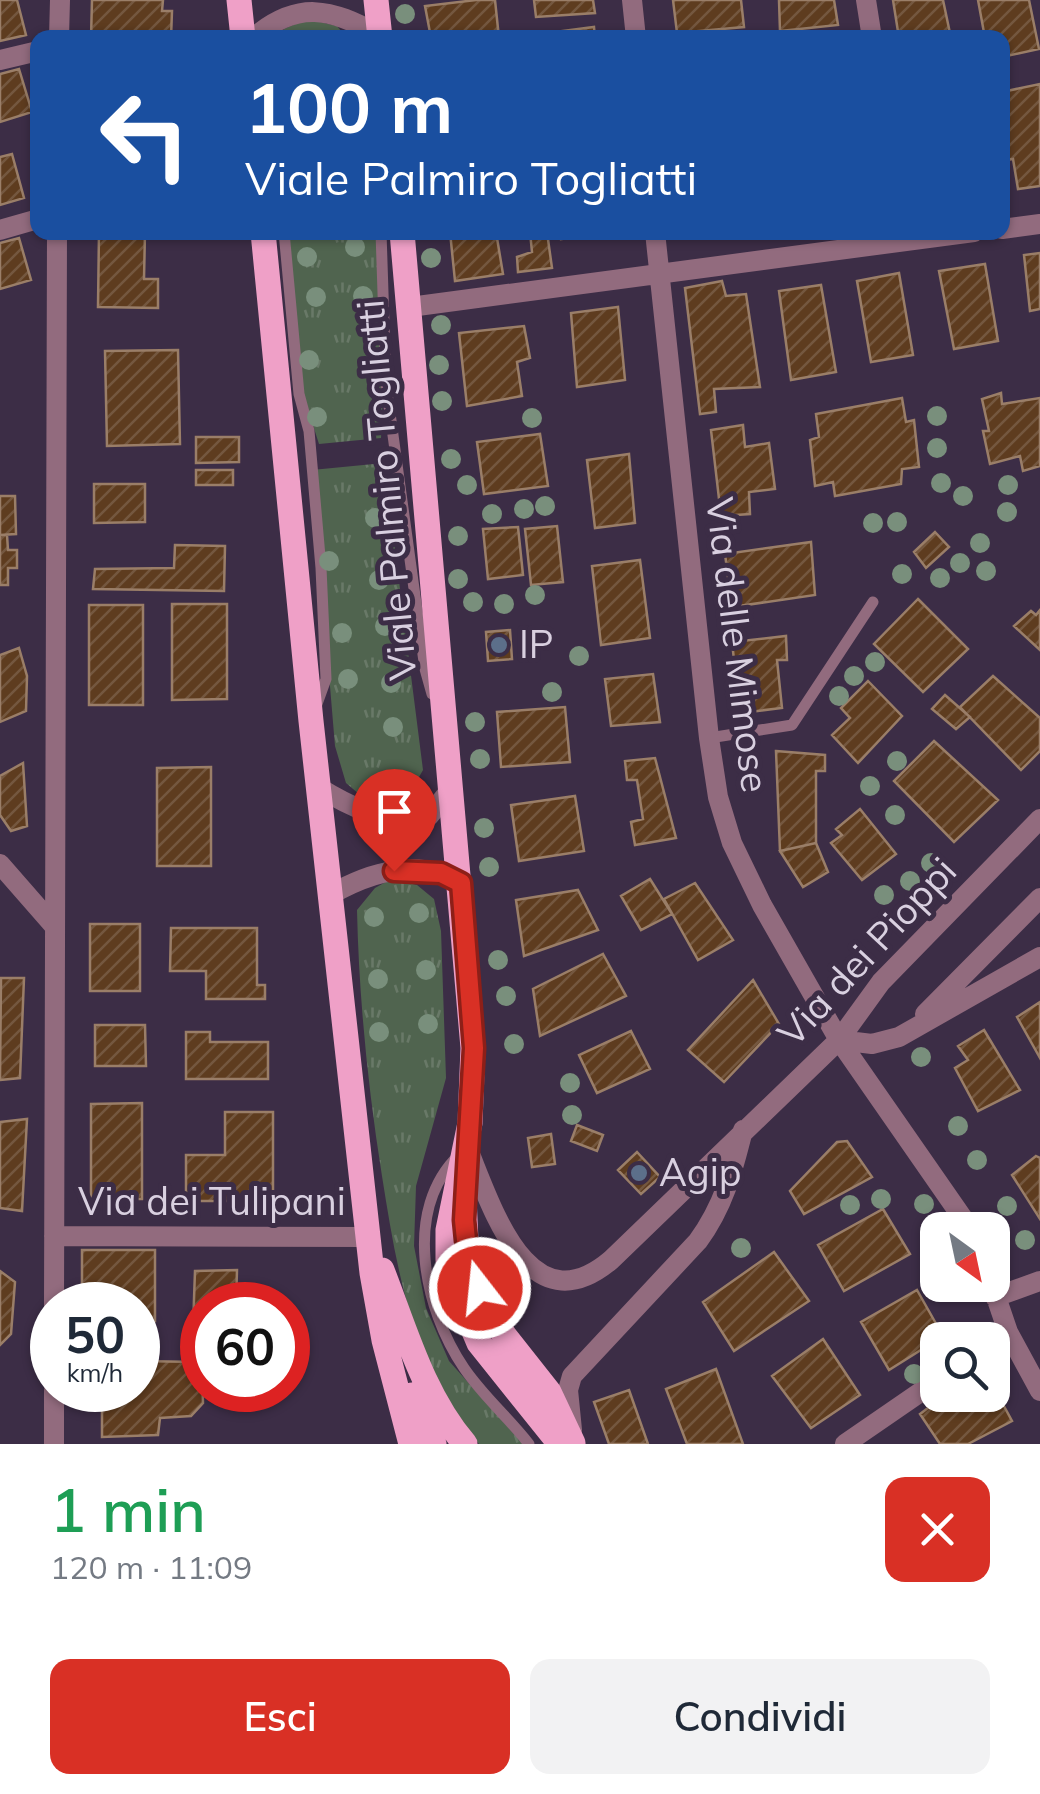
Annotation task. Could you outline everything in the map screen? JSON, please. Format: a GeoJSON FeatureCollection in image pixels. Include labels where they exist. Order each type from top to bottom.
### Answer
{"type":"FeatureCollection","features":[{"type":"Feature","properties":{"kind":"main road"},"geometry":{"type":"LineString","coordinates":[[239,0],[242,30]]}},
{"type":"Feature","properties":{"kind":"main road"},"geometry":{"type":"LineString","coordinates":[[376,0],[378,30]]}},
{"type":"Feature","properties":{"kind":"main road","name":"Viale Palmiro Togliatti"},"geometry":{"type":"LineString","coordinates":[[264,240],[318,787],[376,1297],[411,1444]]}},
{"type":"Feature","properties":{"kind":"main road","name":"Viale Palmiro Togliatti"},"geometry":{"type":"LineString","coordinates":[[403,240],[474,1048],[466,1147],[447,1238],[448,1260],[472,1328],[489,1359],[569,1443]]}},
{"type":"Feature","properties":{"kind":"main road","name":"Viale Palmiro Togliatti"},"geometry":{"type":"LineString","coordinates":[[369,1237],[427,1382],[444,1416],[466,1444]]}},
{"type":"Feature","properties":{"kind":"main road","name":"Viale Palmiro Togliatti"},"geometry":{"type":"LineString","coordinates":[[376,1297],[434,1444]]}},
{"type":"Feature","properties":{"kind":"main road","name":"Viale Palmiro Togliatti"},"geometry":{"type":"LineString","coordinates":[[396,1444],[399,1403]]}},
{"type":"Feature","properties":{"kind":"street"},"geometry":{"type":"LineString","coordinates":[[60,0],[60,30]]}},
{"type":"Feature","properties":{"kind":"street"},"geometry":{"type":"LineString","coordinates":[[632,0],[635,30]]}},
{"type":"Feature","properties":{"kind":"street"},"geometry":{"type":"LineString","coordinates":[[866,0],[871,30]]}},
{"type":"Feature","properties":{"kind":"street"},"geometry":{"type":"LineString","coordinates":[[261,30],[278,16],[309,8],[338,14],[368,30]]}},
{"type":"Feature","properties":{"kind":"street"},"geometry":{"type":"LineString","coordinates":[[0,60],[30,53]]}},
{"type":"Feature","properties":{"kind":"street"},"geometry":{"type":"LineString","coordinates":[[0,230],[30,221]]}},
{"type":"Feature","properties":{"kind":"street"},"geometry":{"type":"LineString","coordinates":[[1010,228],[1040,224]]}},
{"type":"Feature","properties":{"kind":"street"},"geometry":{"type":"LineString","coordinates":[[54,1282],[58,240]]}},
{"type":"Feature","properties":{"kind":"street","name":"Via delle Mimose"},"geometry":{"type":"LineString","coordinates":[[656,240],[718,798],[732,843],[792,962],[839,1040],[958,1212]]}},
{"type":"Feature","properties":{"kind":"street"},"geometry":{"type":"LineString","coordinates":[[410,308],[886,240]]}},
{"type":"Feature","properties":{"kind":"street"},"geometry":{"type":"LineString","coordinates":[[318,787],[361,812],[404,819],[429,816],[450,789]]}},
{"type":"Feature","properties":{"kind":"street","name":"Via dei Pioppi"},"geometry":{"type":"LineString","coordinates":[[466,1147],[499,1223],[520,1257],[542,1276],[570,1280],[593,1273],[839,1040],[881,982],[1040,819]]}},
{"type":"Feature","properties":{"kind":"street"},"geometry":{"type":"LineString","coordinates":[[0,864],[55,927]]}},
{"type":"Feature","properties":{"kind":"street"},"geometry":{"type":"LineString","coordinates":[[330,895],[379,872],[432,872],[461,883]]}},
{"type":"Feature","properties":{"kind":"street"},"geometry":{"type":"LineString","coordinates":[[906,1034],[1040,898]]}},
{"type":"Feature","properties":{"kind":"street"},"geometry":{"type":"LineString","coordinates":[[839,1040],[872,1044],[906,1034],[1040,957]]}},
{"type":"Feature","properties":{"kind":"street"},"geometry":{"type":"LineString","coordinates":[[569,1443],[572,1376],[698,1242],[730,1180],[743,1130]]}},
{"type":"Feature","properties":{"kind":"street","name":"Via dei Tulipani"},"geometry":{"type":"LineString","coordinates":[[54,1236],[369,1237]]}},
{"type":"Feature","properties":{"kind":"street"},"geometry":{"type":"LineString","coordinates":[[1010,1288],[1040,1281]]}},
{"type":"Feature","properties":{"kind":"street"},"geometry":{"type":"LineString","coordinates":[[1010,1350],[1040,1391]]}},
{"type":"Feature","properties":{"kind":"street"},"geometry":{"type":"LineString","coordinates":[[845,1444],[920,1392]]}},
{"type":"Feature","properties":{"kind":"street"},"geometry":{"type":"LineString","coordinates":[[54,1412],[54,1444]]}},
{"type":"Feature","properties":{"kind":"lane","name":"Viale Palmiro Togliatti"},"geometry":{"type":"LineString","coordinates":[[285,240],[298,394],[309,430],[320,568],[326,679],[311,721]]}},
{"type":"Feature","properties":{"kind":"lane","name":"Viale Palmiro Togliatti"},"geometry":{"type":"LineString","coordinates":[[381,240],[386,384],[398,480],[425,669],[446,741]]}},
{"type":"Feature","properties":{"kind":"lane"},"geometry":{"type":"LineString","coordinates":[[709,738],[792,725],[873,602]]}},
{"type":"Feature","properties":{"kind":"lane"},"geometry":{"type":"LineString","coordinates":[[466,1147],[441,1174],[428,1208],[424,1235],[432,1297],[446,1337],[467,1372],[529,1444]]}},
{"type":"Feature","properties":{"kind":"green space"},"geometry":{"type":"Polygon","coordinates":[[[307,19],[340,30],[283,30],[307,19]]]}},
{"type":"Feature","properties":{"kind":"green space"},"geometry":{"type":"Polygon","coordinates":[[[287,240],[377,240],[386,324],[381,438],[319,444],[296,372],[287,240]]]}},
{"type":"Feature","properties":{"kind":"green space"},"geometry":{"type":"Polygon","coordinates":[[[384,463],[423,770],[411,791],[389,801],[366,800],[346,783],[335,746],[312,470],[384,463]]]}},
{"type":"Feature","properties":{"kind":"green space"},"geometry":{"type":"Polygon","coordinates":[[[391,879],[417,885],[434,899],[441,931],[446,1078],[416,1186],[414,1246],[426,1308],[449,1361],[523,1444],[479,1444],[456,1415],[423,1351],[402,1283],[368,1077],[357,910],[375,888],[391,879]]]}},
{"type":"Feature","properties":{"kind":"building"},"geometry":{"type":"Polygon","coordinates":[[[0,0],[17,0],[26,35],[0,41],[0,0]]]}},
{"type":"Feature","properties":{"kind":"building"},"geometry":{"type":"Polygon","coordinates":[[[92,0],[163,0],[162,11],[172,11],[171,30],[91,30],[92,0]]]}},
{"type":"Feature","properties":{"kind":"building"},"geometry":{"type":"Polygon","coordinates":[[[495,0],[498,30],[430,30],[425,6],[495,0]]]}},
{"type":"Feature","properties":{"kind":"building"},"geometry":{"type":"Polygon","coordinates":[[[534,0],[593,0],[595,13],[536,17],[534,0]]]}},
{"type":"Feature","properties":{"kind":"building"},"geometry":{"type":"Polygon","coordinates":[[[673,0],[741,0],[744,27],[677,30],[673,0]]]}},
{"type":"Feature","properties":{"kind":"building"},"geometry":{"type":"Polygon","coordinates":[[[779,0],[834,0],[838,25],[780,30],[779,0]]]}},
{"type":"Feature","properties":{"kind":"building"},"geometry":{"type":"Polygon","coordinates":[[[893,0],[943,0],[949,30],[898,30],[893,0]]]}},
{"type":"Feature","properties":{"kind":"building"},"geometry":{"type":"Polygon","coordinates":[[[978,0],[1029,0],[1039,49],[1010,55],[1010,30],[984,30],[978,0]]]}},
{"type":"Feature","properties":{"kind":"building"},"geometry":{"type":"Polygon","coordinates":[[[19,69],[30,113],[0,122],[0,74],[19,69]]]}},
{"type":"Feature","properties":{"kind":"building"},"geometry":{"type":"Polygon","coordinates":[[[1040,84],[1040,186],[1018,189],[1013,159],[1010,159],[1010,90],[1040,84]]]}},
{"type":"Feature","properties":{"kind":"building"},"geometry":{"type":"Polygon","coordinates":[[[12,154],[24,198],[0,205],[0,157],[12,154]]]}},
{"type":"Feature","properties":{"kind":"building"},"geometry":{"type":"Polygon","coordinates":[[[19,238],[31,280],[0,289],[0,243],[19,238]]]}},
{"type":"Feature","properties":{"kind":"building"},"geometry":{"type":"Polygon","coordinates":[[[99,240],[145,240],[144,279],[158,279],[158,308],[98,307],[99,240]]]}},
{"type":"Feature","properties":{"kind":"building"},"geometry":{"type":"Polygon","coordinates":[[[451,240],[497,240],[503,274],[455,281],[451,240]]]}},
{"type":"Feature","properties":{"kind":"building"},"geometry":{"type":"Polygon","coordinates":[[[531,240],[548,240],[552,268],[518,272],[517,257],[532,252],[531,240]]]}},
{"type":"Feature","properties":{"kind":"building"},"geometry":{"type":"Polygon","coordinates":[[[1040,253],[1040,309],[1030,311],[1024,255],[1040,253]]]}},
{"type":"Feature","properties":{"kind":"building"},"geometry":{"type":"Polygon","coordinates":[[[985,264],[998,341],[954,349],[939,271],[985,264]]]}},
{"type":"Feature","properties":{"kind":"building"},"geometry":{"type":"Polygon","coordinates":[[[899,273],[913,355],[871,362],[857,281],[899,273]]]}},
{"type":"Feature","properties":{"kind":"building"},"geometry":{"type":"Polygon","coordinates":[[[722,281],[726,296],[746,294],[760,387],[714,389],[716,412],[700,414],[685,288],[722,281]]]}},
{"type":"Feature","properties":{"kind":"building"},"geometry":{"type":"Polygon","coordinates":[[[821,285],[836,372],[791,380],[779,291],[821,285]]]}},
{"type":"Feature","properties":{"kind":"building"},"geometry":{"type":"Polygon","coordinates":[[[618,307],[625,380],[577,387],[571,313],[618,307]]]}},
{"type":"Feature","properties":{"kind":"building"},"geometry":{"type":"Polygon","coordinates":[[[524,326],[530,358],[517,362],[522,396],[467,406],[459,333],[524,326]]]}},
{"type":"Feature","properties":{"kind":"building"},"geometry":{"type":"Polygon","coordinates":[[[178,350],[180,444],[107,446],[105,351],[178,350]]]}},
{"type":"Feature","properties":{"kind":"building"},"geometry":{"type":"Polygon","coordinates":[[[1001,393],[1002,404],[1040,398],[1040,466],[1023,471],[1020,456],[990,464],[983,431],[989,431],[982,399],[1001,393]]]}},
{"type":"Feature","properties":{"kind":"building"},"geometry":{"type":"Polygon","coordinates":[[[902,398],[906,422],[914,420],[919,467],[902,469],[901,484],[835,496],[833,482],[815,486],[810,440],[819,437],[816,414],[902,398]]]}},
{"type":"Feature","properties":{"kind":"building"},"geometry":{"type":"Polygon","coordinates":[[[743,425],[745,447],[769,443],[775,489],[749,492],[750,514],[721,516],[711,430],[743,425]]]}},
{"type":"Feature","properties":{"kind":"building"},"geometry":{"type":"Polygon","coordinates":[[[540,434],[548,486],[484,494],[477,442],[540,434]]]}},
{"type":"Feature","properties":{"kind":"building"},"geometry":{"type":"Polygon","coordinates":[[[196,437],[239,437],[239,462],[196,463],[196,437]]]}},
{"type":"Feature","properties":{"kind":"building"},"geometry":{"type":"Polygon","coordinates":[[[629,454],[635,523],[595,528],[587,460],[629,454]]]}},
{"type":"Feature","properties":{"kind":"building"},"geometry":{"type":"Polygon","coordinates":[[[196,470],[233,470],[233,485],[196,485],[196,470]]]}},
{"type":"Feature","properties":{"kind":"building"},"geometry":{"type":"Polygon","coordinates":[[[94,484],[145,484],[145,522],[94,523],[94,484]]]}},
{"type":"Feature","properties":{"kind":"building"},"geometry":{"type":"Polygon","coordinates":[[[0,496],[15,496],[16,534],[0,535],[0,496]]]}},
{"type":"Feature","properties":{"kind":"building"},"geometry":{"type":"Polygon","coordinates":[[[557,526],[563,582],[531,585],[525,529],[557,526]]]}},
{"type":"Feature","properties":{"kind":"building"},"geometry":{"type":"Polygon","coordinates":[[[518,527],[523,575],[488,579],[483,529],[518,527]]]}},
{"type":"Feature","properties":{"kind":"building"},"geometry":{"type":"Polygon","coordinates":[[[935,532],[949,547],[926,568],[914,552],[935,532]]]}},
{"type":"Feature","properties":{"kind":"building"},"geometry":{"type":"Polygon","coordinates":[[[0,535],[7,535],[8,550],[17,550],[17,568],[8,568],[8,585],[0,585],[0,535]]]}},
{"type":"Feature","properties":{"kind":"building"},"geometry":{"type":"Polygon","coordinates":[[[811,542],[815,595],[732,607],[725,554],[811,542]]]}},
{"type":"Feature","properties":{"kind":"building"},"geometry":{"type":"Polygon","coordinates":[[[175,545],[225,546],[224,591],[93,589],[95,569],[174,568],[175,545]]]}},
{"type":"Feature","properties":{"kind":"building"},"geometry":{"type":"Polygon","coordinates":[[[640,560],[650,638],[601,645],[592,566],[640,560]]]}},
{"type":"Feature","properties":{"kind":"building"},"geometry":{"type":"Polygon","coordinates":[[[918,599],[968,649],[923,692],[874,644],[918,599]]]}},
{"type":"Feature","properties":{"kind":"building"},"geometry":{"type":"Polygon","coordinates":[[[172,604],[227,604],[227,699],[172,700],[172,604]]]}},
{"type":"Feature","properties":{"kind":"building"},"geometry":{"type":"Polygon","coordinates":[[[89,605],[143,605],[143,705],[89,705],[89,605]]]}},
{"type":"Feature","properties":{"kind":"building"},"geometry":{"type":"Polygon","coordinates":[[[1040,610],[1040,650],[1014,626],[1031,611],[1036,615],[1040,610]]]}},
{"type":"Feature","properties":{"kind":"building","name":"IP"},"geometry":{"type":"Polygon","coordinates":[[[510,630],[512,659],[488,661],[486,632],[510,630]]]}},
{"type":"Feature","properties":{"kind":"building"},"geometry":{"type":"Polygon","coordinates":[[[786,636],[787,660],[777,660],[782,708],[740,713],[732,642],[786,636]]]}},
{"type":"Feature","properties":{"kind":"building"},"geometry":{"type":"Polygon","coordinates":[[[19,648],[27,676],[26,711],[0,722],[0,655],[19,648]]]}},
{"type":"Feature","properties":{"kind":"building"},"geometry":{"type":"Polygon","coordinates":[[[653,674],[660,722],[611,726],[605,679],[653,674]]]}},
{"type":"Feature","properties":{"kind":"building"},"geometry":{"type":"Polygon","coordinates":[[[993,676],[1040,718],[1040,751],[1021,770],[960,707],[993,676]]]}},
{"type":"Feature","properties":{"kind":"building"},"geometry":{"type":"Polygon","coordinates":[[[868,681],[902,716],[858,763],[832,735],[850,718],[841,708],[868,681]]]}},
{"type":"Feature","properties":{"kind":"building"},"geometry":{"type":"Polygon","coordinates":[[[945,695],[970,717],[956,729],[932,709],[945,695]]]}},
{"type":"Feature","properties":{"kind":"building"},"geometry":{"type":"Polygon","coordinates":[[[565,707],[570,762],[501,767],[497,712],[565,707]]]}},
{"type":"Feature","properties":{"kind":"building"},"geometry":{"type":"Polygon","coordinates":[[[934,741],[998,800],[954,842],[894,781],[934,741]]]}},
{"type":"Feature","properties":{"kind":"building"},"geometry":{"type":"Polygon","coordinates":[[[776,751],[825,755],[825,771],[816,771],[816,843],[780,851],[776,751]]]}},
{"type":"Feature","properties":{"kind":"building"},"geometry":{"type":"Polygon","coordinates":[[[655,758],[676,838],[635,845],[631,822],[643,819],[637,780],[627,780],[625,761],[655,758]]]}},
{"type":"Feature","properties":{"kind":"building"},"geometry":{"type":"Polygon","coordinates":[[[23,763],[27,826],[11,831],[0,815],[0,776],[23,763]]]}},
{"type":"Feature","properties":{"kind":"building"},"geometry":{"type":"Polygon","coordinates":[[[211,767],[211,866],[157,866],[157,768],[211,767]]]}},
{"type":"Feature","properties":{"kind":"building"},"geometry":{"type":"Polygon","coordinates":[[[575,796],[584,851],[519,861],[511,805],[575,796]]]}},
{"type":"Feature","properties":{"kind":"building"},"geometry":{"type":"Polygon","coordinates":[[[860,809],[896,854],[862,880],[831,843],[842,835],[836,829],[860,809]]]}},
{"type":"Feature","properties":{"kind":"building"},"geometry":{"type":"Polygon","coordinates":[[[816,843],[828,872],[803,887],[780,851],[816,843]]]}},
{"type":"Feature","properties":{"kind":"building"},"geometry":{"type":"Polygon","coordinates":[[[650,879],[672,914],[641,930],[621,896],[650,879]]]}},
{"type":"Feature","properties":{"kind":"building"},"geometry":{"type":"Polygon","coordinates":[[[695,883],[733,940],[698,960],[664,899],[695,883]]]}},
{"type":"Feature","properties":{"kind":"building"},"geometry":{"type":"Polygon","coordinates":[[[578,890],[598,930],[524,956],[516,900],[578,890]]]}},
{"type":"Feature","properties":{"kind":"building"},"geometry":{"type":"Polygon","coordinates":[[[90,924],[140,924],[140,991],[90,991],[90,924]]]}},
{"type":"Feature","properties":{"kind":"building"},"geometry":{"type":"Polygon","coordinates":[[[171,928],[257,928],[257,985],[265,985],[265,999],[206,999],[206,971],[170,971],[171,928]]]}},
{"type":"Feature","properties":{"kind":"building"},"geometry":{"type":"Polygon","coordinates":[[[603,954],[626,996],[540,1036],[533,989],[603,954]]]}},
{"type":"Feature","properties":{"kind":"building"},"geometry":{"type":"Polygon","coordinates":[[[1,978],[24,978],[20,1078],[0,1080],[1,978]]]}},
{"type":"Feature","properties":{"kind":"building"},"geometry":{"type":"Polygon","coordinates":[[[753,980],[779,1024],[724,1082],[688,1050],[753,980]]]}},
{"type":"Feature","properties":{"kind":"building"},"geometry":{"type":"Polygon","coordinates":[[[1040,1002],[1040,1058],[1017,1017],[1040,1002]]]}},
{"type":"Feature","properties":{"kind":"building"},"geometry":{"type":"Polygon","coordinates":[[[95,1025],[145,1025],[146,1066],[95,1066],[95,1025]]]}},
{"type":"Feature","properties":{"kind":"building"},"geometry":{"type":"Polygon","coordinates":[[[984,1030],[1020,1090],[978,1111],[955,1068],[968,1060],[958,1046],[984,1030]]]}},
{"type":"Feature","properties":{"kind":"building"},"geometry":{"type":"Polygon","coordinates":[[[631,1031],[650,1069],[597,1093],[579,1055],[631,1031]]]}},
{"type":"Feature","properties":{"kind":"building"},"geometry":{"type":"Polygon","coordinates":[[[186,1032],[210,1032],[210,1042],[268,1042],[268,1079],[186,1079],[186,1032]]]}},
{"type":"Feature","properties":{"kind":"building"},"geometry":{"type":"Polygon","coordinates":[[[142,1103],[142,1199],[91,1199],[91,1104],[142,1103]]]}},
{"type":"Feature","properties":{"kind":"building"},"geometry":{"type":"Polygon","coordinates":[[[225,1112],[273,1112],[273,1201],[186,1201],[186,1155],[225,1155],[225,1112]]]}},
{"type":"Feature","properties":{"kind":"building"},"geometry":{"type":"Polygon","coordinates":[[[27,1119],[22,1211],[0,1208],[0,1122],[27,1119]]]}},
{"type":"Feature","properties":{"kind":"building"},"geometry":{"type":"Polygon","coordinates":[[[577,1125],[603,1135],[597,1151],[571,1141],[577,1125]]]}},
{"type":"Feature","properties":{"kind":"building"},"geometry":{"type":"Polygon","coordinates":[[[551,1134],[555,1164],[532,1167],[528,1138],[551,1134]]]}},
{"type":"Feature","properties":{"kind":"building"},"geometry":{"type":"Polygon","coordinates":[[[847,1141],[872,1177],[804,1214],[790,1191],[837,1142],[847,1141]]]}},
{"type":"Feature","properties":{"kind":"building","name":"Agip"},"geometry":{"type":"Polygon","coordinates":[[[637,1152],[660,1177],[641,1194],[618,1170],[637,1152]]]}},
{"type":"Feature","properties":{"kind":"building"},"geometry":{"type":"Polygon","coordinates":[[[1036,1156],[1040,1158],[1040,1219],[1012,1175],[1036,1156]]]}},
{"type":"Feature","properties":{"kind":"building"},"geometry":{"type":"Polygon","coordinates":[[[883,1209],[910,1254],[844,1291],[818,1245],[883,1209]]]}},
{"type":"Feature","properties":{"kind":"building"},"geometry":{"type":"Polygon","coordinates":[[[82,1250],[155,1250],[155,1282],[82,1282],[82,1250]]]}},
{"type":"Feature","properties":{"kind":"building"},"geometry":{"type":"Polygon","coordinates":[[[774,1252],[809,1301],[734,1351],[703,1302],[774,1252]]]}},
{"type":"Feature","properties":{"kind":"building"},"geometry":{"type":"Polygon","coordinates":[[[237,1270],[237,1282],[195,1282],[195,1271],[237,1270]]]}},
{"type":"Feature","properties":{"kind":"building"},"geometry":{"type":"Polygon","coordinates":[[[0,1271],[15,1282],[11,1334],[0,1345],[0,1271]]]}},
{"type":"Feature","properties":{"kind":"building"},"geometry":{"type":"Polygon","coordinates":[[[917,1290],[920,1302],[924,1302],[935,1322],[920,1322],[920,1350],[889,1370],[861,1322],[917,1290]]]}},
{"type":"Feature","properties":{"kind":"building"},"geometry":{"type":"Polygon","coordinates":[[[823,1339],[860,1395],[811,1428],[772,1376],[823,1339]]]}},
{"type":"Feature","properties":{"kind":"building"},"geometry":{"type":"Polygon","coordinates":[[[160,1361],[180,1362],[180,1412],[195,1412],[191,1416],[160,1418],[158,1435],[102,1437],[102,1412],[160,1412],[160,1361]]]}},
{"type":"Feature","properties":{"kind":"building"},"geometry":{"type":"Polygon","coordinates":[[[716,1369],[743,1444],[687,1444],[666,1389],[716,1369]]]}},
{"type":"Feature","properties":{"kind":"building"},"geometry":{"type":"Polygon","coordinates":[[[629,1390],[648,1444],[609,1444],[594,1402],[629,1390]]]}},
{"type":"Feature","properties":{"kind":"building"},"geometry":{"type":"Polygon","coordinates":[[[1007,1412],[1012,1421],[968,1444],[940,1444],[920,1414],[1007,1412]]]}},
{"type":"Feature","properties":{"kind":"place","name":"IP"},"geometry":{"type":"Point","coordinates":[499,645]}},
{"type":"Feature","properties":{"kind":"place","name":"Agip"},"geometry":{"type":"Point","coordinates":[639,1173]}},
{"type":"Feature","properties":{"kind":"route"},"geometry":{"type":"LineString","coordinates":[[394,871],[441,873],[461,883],[474,1048],[464,1220],[480,1288]]}}]}
